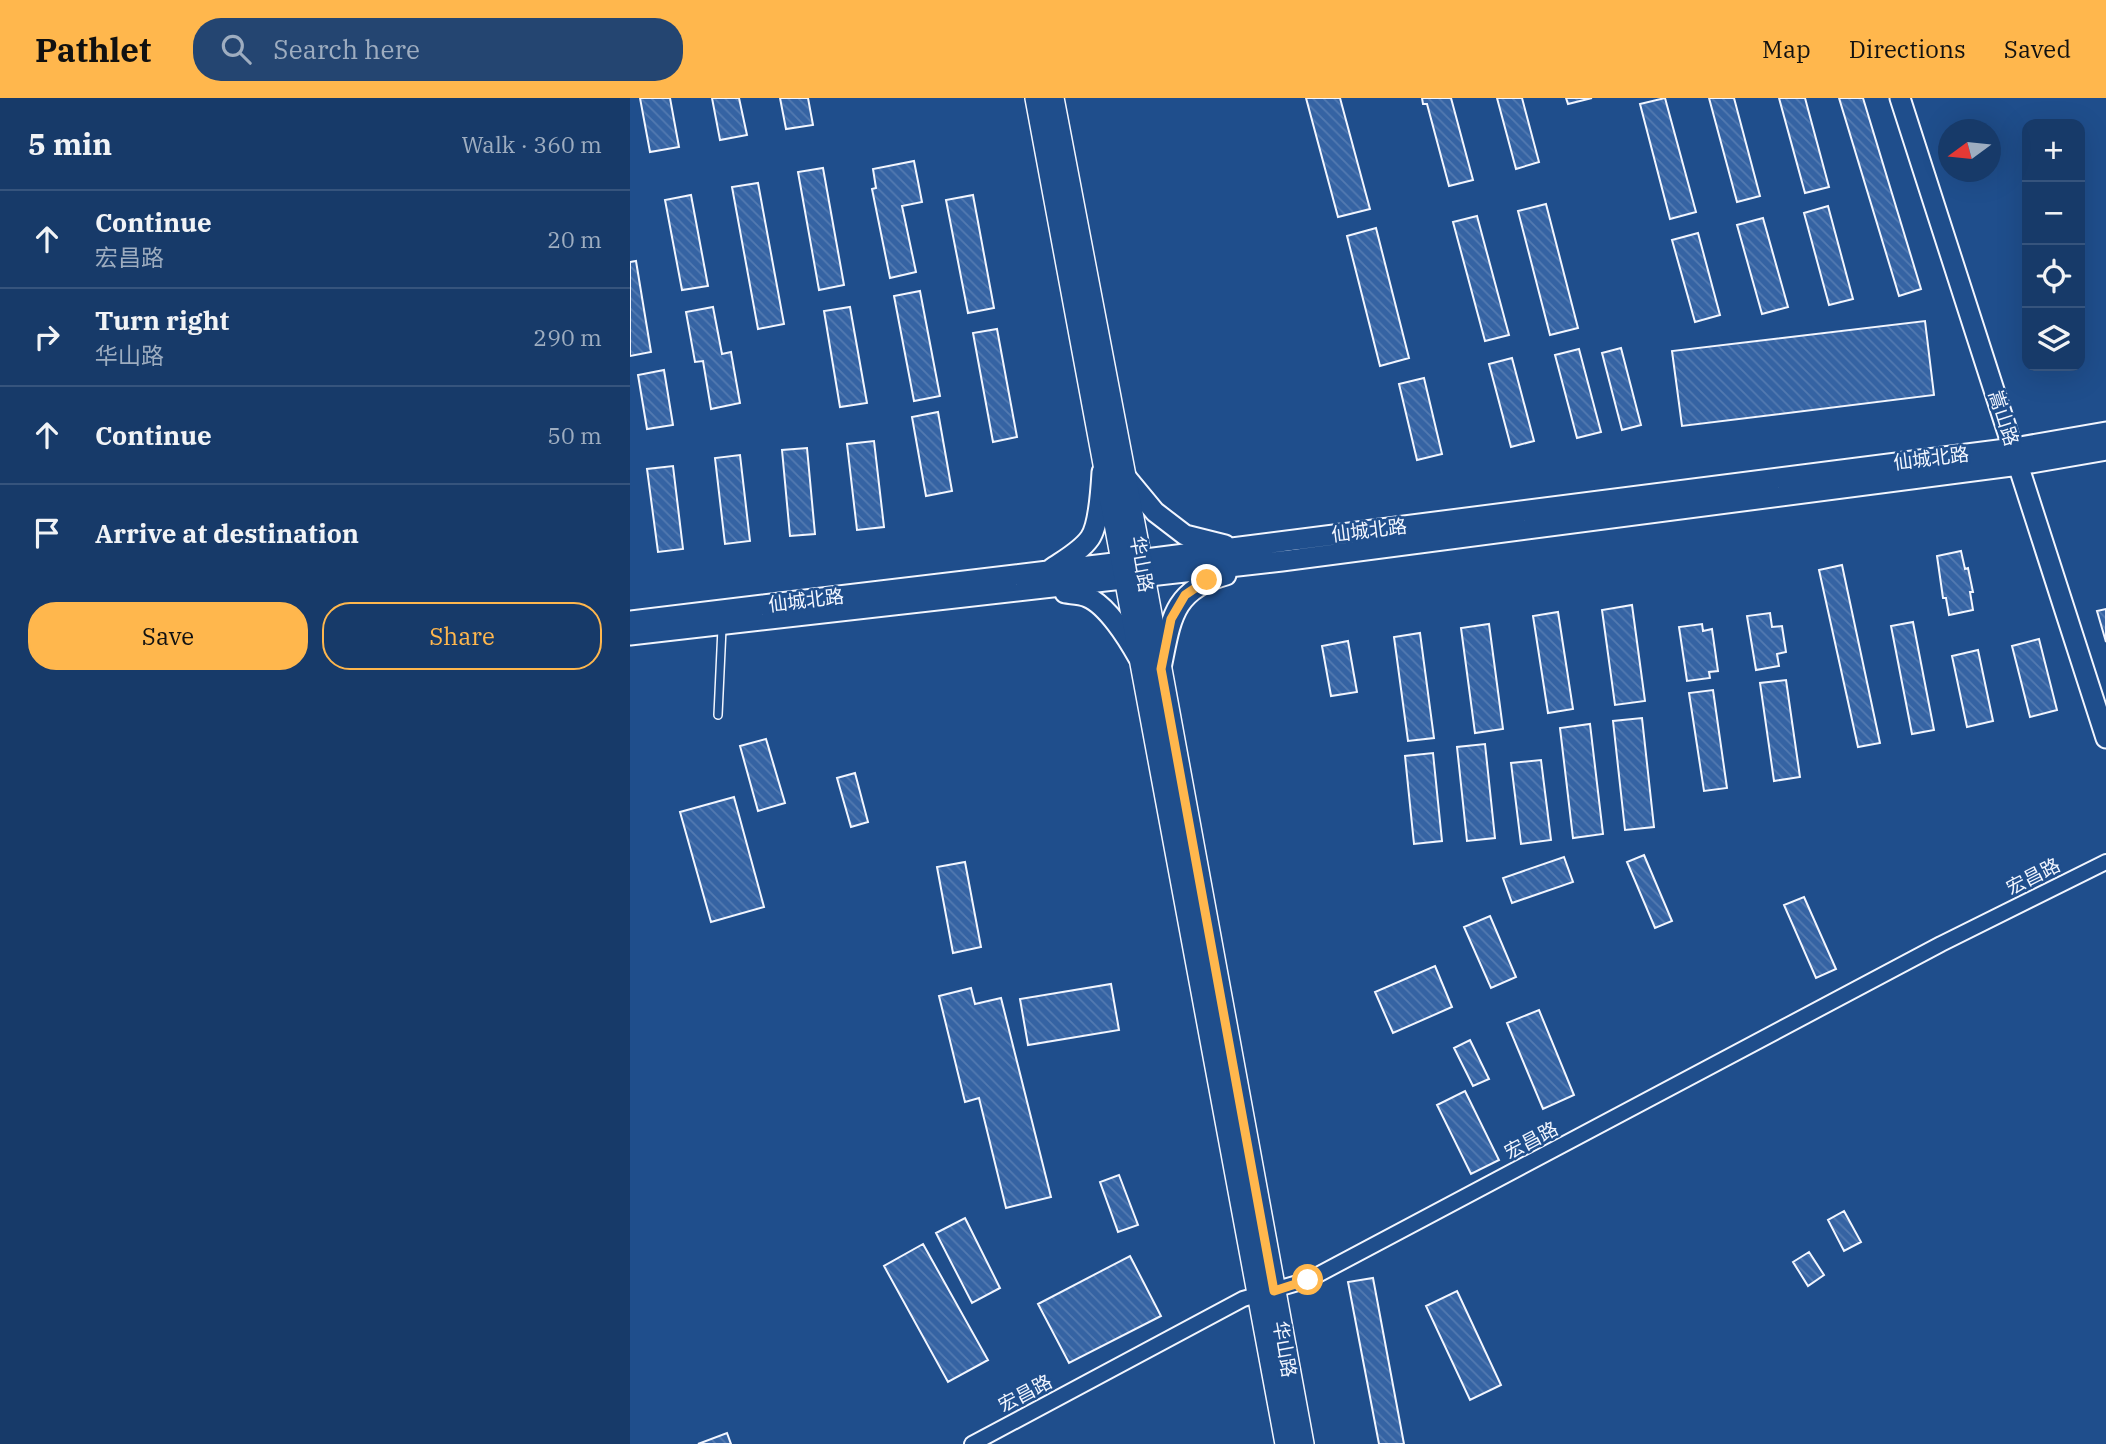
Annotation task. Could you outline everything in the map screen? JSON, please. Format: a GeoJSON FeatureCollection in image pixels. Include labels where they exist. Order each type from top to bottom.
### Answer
{"type":"FeatureCollection","features":[{"type":"Feature","properties":{"kind":"main road"},"geometry":{"type":"LineString","coordinates":[[1036,98],[1104,461],[1133,570],[1141,661],[1266,1292],[1286,1444]]}},
{"type":"Feature","properties":{"kind":"main road","name":"华山路"},"geometry":{"type":"LineString","coordinates":[[1054,98],[1126,477],[1133,570],[1161,669],[1266,1292],[1303,1444]]}},
{"type":"Feature","properties":{"kind":"main road","name":"嵩山路"},"geometry":{"type":"LineString","coordinates":[[1900,98],[2106,738]]}},
{"type":"Feature","properties":{"kind":"main road","name":"仙城北路"},"geometry":{"type":"LineString","coordinates":[[630,621],[1049,571],[1133,570],[1282,561],[2016,456],[2106,432]]}},
{"type":"Feature","properties":{"kind":"main road","name":"仙城北路"},"geometry":{"type":"LineString","coordinates":[[630,635],[1039,589],[1236,548],[2016,456],[2106,450]]}},
{"type":"Feature","properties":{"kind":"main road"},"geometry":{"type":"LineString","coordinates":[[1049,571],[1091,537],[1099,508],[1104,461]]}},
{"type":"Feature","properties":{"kind":"main road"},"geometry":{"type":"LineString","coordinates":[[1126,477],[1154,512],[1185,535],[1236,548]]}},
{"type":"Feature","properties":{"kind":"main road"},"geometry":{"type":"LineString","coordinates":[[1161,669],[1171,619],[1185,595],[1207,580],[1282,561]]}},
{"type":"Feature","properties":{"kind":"main road"},"geometry":{"type":"LineString","coordinates":[[1039,589],[1088,597],[1124,631],[1141,661]]}},
{"type":"Feature","properties":{"kind":"street","name":"宏昌路"},"geometry":{"type":"LineString","coordinates":[[972,1444],[1242,1299],[1308,1280],[1941,944],[2106,862]]}},
{"type":"Feature","properties":{"kind":"lane"},"geometry":{"type":"LineString","coordinates":[[718,715],[722,624]]}},
{"type":"Feature","properties":{"kind":"building"},"geometry":{"type":"Polygon","coordinates":[[[640,98],[670,98],[679,147],[650,152],[640,98]]]}},
{"type":"Feature","properties":{"kind":"building"},"geometry":{"type":"Polygon","coordinates":[[[712,98],[739,98],[747,135],[720,140],[712,98]]]}},
{"type":"Feature","properties":{"kind":"building"},"geometry":{"type":"Polygon","coordinates":[[[780,98],[808,98],[813,125],[786,129],[780,98]]]}},
{"type":"Feature","properties":{"kind":"building"},"geometry":{"type":"Polygon","coordinates":[[[1306,98],[1340,98],[1370,209],[1338,217],[1306,98]]]}},
{"type":"Feature","properties":{"kind":"building"},"geometry":{"type":"Polygon","coordinates":[[[1422,98],[1451,98],[1473,180],[1449,186],[1427,104],[1423,104],[1422,98]]]}},
{"type":"Feature","properties":{"kind":"building"},"geometry":{"type":"Polygon","coordinates":[[[1497,98],[1522,98],[1539,162],[1516,169],[1497,98]]]}},
{"type":"Feature","properties":{"kind":"building"},"geometry":{"type":"Polygon","coordinates":[[[1566,98],[1592,98],[1568,104],[1566,98]]]}},
{"type":"Feature","properties":{"kind":"building"},"geometry":{"type":"Polygon","coordinates":[[[1665,98],[1696,212],[1670,219],[1640,104],[1665,98]]]}},
{"type":"Feature","properties":{"kind":"building"},"geometry":{"type":"Polygon","coordinates":[[[1709,98],[1734,98],[1760,196],[1737,202],[1709,98]]]}},
{"type":"Feature","properties":{"kind":"building"},"geometry":{"type":"Polygon","coordinates":[[[1779,98],[1805,98],[1829,187],[1805,193],[1779,98]]]}},
{"type":"Feature","properties":{"kind":"building"},"geometry":{"type":"Polygon","coordinates":[[[1839,98],[1863,98],[1921,289],[1899,296],[1839,98]]]}},
{"type":"Feature","properties":{"kind":"building"},"geometry":{"type":"Polygon","coordinates":[[[914,161],[922,202],[902,206],[916,272],[890,278],[872,189],[876,188],[873,169],[914,161]]]}},
{"type":"Feature","properties":{"kind":"building"},"geometry":{"type":"Polygon","coordinates":[[[823,168],[844,285],[819,290],[798,172],[823,168]]]}},
{"type":"Feature","properties":{"kind":"building"},"geometry":{"type":"Polygon","coordinates":[[[758,183],[784,324],[758,329],[732,187],[758,183]]]}},
{"type":"Feature","properties":{"kind":"building"},"geometry":{"type":"Polygon","coordinates":[[[691,195],[708,286],[682,290],[665,200],[691,195]]]}},
{"type":"Feature","properties":{"kind":"building"},"geometry":{"type":"Polygon","coordinates":[[[973,195],[994,308],[968,313],[946,200],[973,195]]]}},
{"type":"Feature","properties":{"kind":"building"},"geometry":{"type":"Polygon","coordinates":[[[1546,204],[1578,328],[1550,335],[1518,211],[1546,204]]]}},
{"type":"Feature","properties":{"kind":"building"},"geometry":{"type":"Polygon","coordinates":[[[1828,206],[1853,299],[1829,305],[1804,213],[1828,206]]]}},
{"type":"Feature","properties":{"kind":"building"},"geometry":{"type":"Polygon","coordinates":[[[1477,216],[1509,335],[1485,341],[1453,222],[1477,216]]]}},
{"type":"Feature","properties":{"kind":"building"},"geometry":{"type":"Polygon","coordinates":[[[1763,218],[1788,307],[1762,314],[1737,225],[1763,218]]]}},
{"type":"Feature","properties":{"kind":"building"},"geometry":{"type":"Polygon","coordinates":[[[1376,228],[1409,358],[1380,366],[1347,236],[1376,228]]]}},
{"type":"Feature","properties":{"kind":"building"},"geometry":{"type":"Polygon","coordinates":[[[1698,233],[1720,315],[1695,322],[1672,240],[1698,233]]]}},
{"type":"Feature","properties":{"kind":"building"},"geometry":{"type":"Polygon","coordinates":[[[636,261],[651,352],[630,356],[630,262],[636,261]]]}},
{"type":"Feature","properties":{"kind":"building"},"geometry":{"type":"Polygon","coordinates":[[[920,291],[940,396],[914,401],[894,296],[920,291]]]}},
{"type":"Feature","properties":{"kind":"building"},"geometry":{"type":"Polygon","coordinates":[[[713,307],[722,354],[731,352],[740,403],[711,409],[703,361],[695,362],[686,312],[713,307]]]}},
{"type":"Feature","properties":{"kind":"building"},"geometry":{"type":"Polygon","coordinates":[[[850,307],[867,403],[840,407],[824,311],[850,307]]]}},
{"type":"Feature","properties":{"kind":"building"},"geometry":{"type":"Polygon","coordinates":[[[1925,321],[1934,395],[1682,426],[1672,351],[1925,321]]]}},
{"type":"Feature","properties":{"kind":"building"},"geometry":{"type":"Polygon","coordinates":[[[997,329],[1017,437],[993,442],[973,333],[997,329]]]}},
{"type":"Feature","properties":{"kind":"building"},"geometry":{"type":"Polygon","coordinates":[[[1621,348],[1641,425],[1622,430],[1602,353],[1621,348]]]}},
{"type":"Feature","properties":{"kind":"building"},"geometry":{"type":"Polygon","coordinates":[[[1579,349],[1601,432],[1577,438],[1555,355],[1579,349]]]}},
{"type":"Feature","properties":{"kind":"building"},"geometry":{"type":"Polygon","coordinates":[[[1512,358],[1534,441],[1511,447],[1489,364],[1512,358]]]}},
{"type":"Feature","properties":{"kind":"building"},"geometry":{"type":"Polygon","coordinates":[[[664,370],[673,425],[647,429],[638,375],[664,370]]]}},
{"type":"Feature","properties":{"kind":"building"},"geometry":{"type":"Polygon","coordinates":[[[1424,378],[1442,454],[1417,460],[1399,384],[1424,378]]]}},
{"type":"Feature","properties":{"kind":"building"},"geometry":{"type":"Polygon","coordinates":[[[938,412],[952,491],[926,496],[912,417],[938,412]]]}},
{"type":"Feature","properties":{"kind":"building"},"geometry":{"type":"Polygon","coordinates":[[[874,441],[884,527],[857,530],[847,444],[874,441]]]}},
{"type":"Feature","properties":{"kind":"building"},"geometry":{"type":"Polygon","coordinates":[[[807,448],[815,534],[790,536],[782,450],[807,448]]]}},
{"type":"Feature","properties":{"kind":"building"},"geometry":{"type":"Polygon","coordinates":[[[740,455],[750,541],[725,544],[715,458],[740,455]]]}},
{"type":"Feature","properties":{"kind":"building"},"geometry":{"type":"Polygon","coordinates":[[[673,466],[683,549],[658,552],[647,469],[673,466]]]}},
{"type":"Feature","properties":{"kind":"building"},"geometry":{"type":"Polygon","coordinates":[[[1961,551],[1973,592],[1970,592],[1973,610],[1949,615],[1946,598],[1943,598],[1937,556],[1961,551]]]}},
{"type":"Feature","properties":{"kind":"building"},"geometry":{"type":"Polygon","coordinates":[[[1842,565],[1880,743],[1858,747],[1819,570],[1842,565]]]}},
{"type":"Feature","properties":{"kind":"building"},"geometry":{"type":"Polygon","coordinates":[[[1632,605],[1645,701],[1615,705],[1602,610],[1632,605]]]}},
{"type":"Feature","properties":{"kind":"building"},"geometry":{"type":"Polygon","coordinates":[[[2106,609],[2106,642],[2097,611],[2106,609]]]}},
{"type":"Feature","properties":{"kind":"building"},"geometry":{"type":"Polygon","coordinates":[[[1558,612],[1573,709],[1548,713],[1533,616],[1558,612]]]}},
{"type":"Feature","properties":{"kind":"building"},"geometry":{"type":"Polygon","coordinates":[[[1770,613],[1772,627],[1782,626],[1786,652],[1777,654],[1779,666],[1756,670],[1747,616],[1770,613]]]}},
{"type":"Feature","properties":{"kind":"building"},"geometry":{"type":"Polygon","coordinates":[[[1913,622],[1934,730],[1912,734],[1891,626],[1913,622]]]}},
{"type":"Feature","properties":{"kind":"building"},"geometry":{"type":"Polygon","coordinates":[[[1489,624],[1503,729],[1475,733],[1461,628],[1489,624]]]}},
{"type":"Feature","properties":{"kind":"building"},"geometry":{"type":"Polygon","coordinates":[[[1702,624],[1703,631],[1712,629],[1718,671],[1709,672],[1710,678],[1687,681],[1679,627],[1702,624]]]}},
{"type":"Feature","properties":{"kind":"building"},"geometry":{"type":"Polygon","coordinates":[[[1420,633],[1434,738],[1408,741],[1394,637],[1420,633]]]}},
{"type":"Feature","properties":{"kind":"building"},"geometry":{"type":"Polygon","coordinates":[[[2039,639],[2057,710],[2030,717],[2012,646],[2039,639]]]}},
{"type":"Feature","properties":{"kind":"building"},"geometry":{"type":"Polygon","coordinates":[[[1348,641],[1357,692],[1331,696],[1322,646],[1348,641]]]}},
{"type":"Feature","properties":{"kind":"building"},"geometry":{"type":"Polygon","coordinates":[[[1978,650],[1993,721],[1967,727],[1952,656],[1978,650]]]}},
{"type":"Feature","properties":{"kind":"building"},"geometry":{"type":"Polygon","coordinates":[[[1786,680],[1800,777],[1774,781],[1760,683],[1786,680]]]}},
{"type":"Feature","properties":{"kind":"building"},"geometry":{"type":"Polygon","coordinates":[[[1713,690],[1727,788],[1704,791],[1689,693],[1713,690]]]}},
{"type":"Feature","properties":{"kind":"building"},"geometry":{"type":"Polygon","coordinates":[[[1642,718],[1654,827],[1625,830],[1613,721],[1642,718]]]}},
{"type":"Feature","properties":{"kind":"building"},"geometry":{"type":"Polygon","coordinates":[[[1590,724],[1603,834],[1573,838],[1560,728],[1590,724]]]}},
{"type":"Feature","properties":{"kind":"building"},"geometry":{"type":"Polygon","coordinates":[[[766,739],[785,803],[758,811],[740,746],[766,739]]]}},
{"type":"Feature","properties":{"kind":"building"},"geometry":{"type":"Polygon","coordinates":[[[1485,744],[1495,838],[1467,841],[1457,747],[1485,744]]]}},
{"type":"Feature","properties":{"kind":"building"},"geometry":{"type":"Polygon","coordinates":[[[1433,753],[1442,841],[1414,844],[1405,756],[1433,753]]]}},
{"type":"Feature","properties":{"kind":"building"},"geometry":{"type":"Polygon","coordinates":[[[1541,760],[1551,840],[1521,844],[1511,763],[1541,760]]]}},
{"type":"Feature","properties":{"kind":"building"},"geometry":{"type":"Polygon","coordinates":[[[855,773],[868,822],[851,827],[837,778],[855,773]]]}},
{"type":"Feature","properties":{"kind":"building"},"geometry":{"type":"Polygon","coordinates":[[[734,797],[764,907],[711,922],[680,812],[734,797]]]}},
{"type":"Feature","properties":{"kind":"building"},"geometry":{"type":"Polygon","coordinates":[[[1644,855],[1672,921],[1655,928],[1627,862],[1644,855]]]}},
{"type":"Feature","properties":{"kind":"building"},"geometry":{"type":"Polygon","coordinates":[[[1564,857],[1573,882],[1512,903],[1503,878],[1564,857]]]}},
{"type":"Feature","properties":{"kind":"building"},"geometry":{"type":"Polygon","coordinates":[[[965,862],[981,947],[953,953],[937,867],[965,862]]]}},
{"type":"Feature","properties":{"kind":"building"},"geometry":{"type":"Polygon","coordinates":[[[1804,897],[1836,969],[1816,978],[1784,905],[1804,897]]]}},
{"type":"Feature","properties":{"kind":"building"},"geometry":{"type":"Polygon","coordinates":[[[1490,916],[1516,977],[1491,988],[1464,927],[1490,916]]]}},
{"type":"Feature","properties":{"kind":"building"},"geometry":{"type":"Polygon","coordinates":[[[1435,966],[1452,1007],[1393,1033],[1375,992],[1435,966]]]}},
{"type":"Feature","properties":{"kind":"building"},"geometry":{"type":"Polygon","coordinates":[[[1111,984],[1119,1030],[1028,1045],[1020,999],[1111,984]]]}},
{"type":"Feature","properties":{"kind":"building"},"geometry":{"type":"Polygon","coordinates":[[[971,988],[975,1004],[1001,998],[1051,1197],[1006,1208],[979,1098],[965,1102],[939,996],[971,988]]]}},
{"type":"Feature","properties":{"kind":"building"},"geometry":{"type":"Polygon","coordinates":[[[1539,1010],[1574,1095],[1543,1109],[1507,1023],[1539,1010]]]}},
{"type":"Feature","properties":{"kind":"building"},"geometry":{"type":"Polygon","coordinates":[[[1470,1040],[1489,1079],[1473,1086],[1454,1048],[1470,1040]]]}},
{"type":"Feature","properties":{"kind":"building"},"geometry":{"type":"Polygon","coordinates":[[[1465,1091],[1499,1160],[1471,1174],[1437,1105],[1465,1091]]]}},
{"type":"Feature","properties":{"kind":"building"},"geometry":{"type":"Polygon","coordinates":[[[1119,1175],[1138,1225],[1118,1232],[1100,1182],[1119,1175]]]}},
{"type":"Feature","properties":{"kind":"building"},"geometry":{"type":"Polygon","coordinates":[[[1844,1211],[1861,1242],[1844,1251],[1828,1220],[1844,1211]]]}},
{"type":"Feature","properties":{"kind":"building"},"geometry":{"type":"Polygon","coordinates":[[[965,1218],[1000,1288],[972,1303],[936,1233],[965,1218]]]}},
{"type":"Feature","properties":{"kind":"building"},"geometry":{"type":"Polygon","coordinates":[[[923,1244],[988,1360],[948,1382],[884,1266],[923,1244]]]}},
{"type":"Feature","properties":{"kind":"building"},"geometry":{"type":"Polygon","coordinates":[[[1809,1252],[1824,1275],[1808,1286],[1793,1262],[1809,1252]]]}},
{"type":"Feature","properties":{"kind":"building"},"geometry":{"type":"Polygon","coordinates":[[[1130,1256],[1161,1316],[1069,1363],[1038,1304],[1130,1256]]]}},
{"type":"Feature","properties":{"kind":"building"},"geometry":{"type":"Polygon","coordinates":[[[1373,1278],[1404,1444],[1379,1444],[1348,1282],[1373,1278]]]}},
{"type":"Feature","properties":{"kind":"building"},"geometry":{"type":"Polygon","coordinates":[[[1457,1291],[1501,1385],[1470,1400],[1426,1306],[1457,1291]]]}},
{"type":"Feature","properties":{"kind":"building"},"geometry":{"type":"Polygon","coordinates":[[[727,1433],[731,1444],[698,1444],[727,1433]]]}},
{"type":"Feature","properties":{"kind":"route"},"geometry":{"type":"LineString","coordinates":[[1207,580],[1185,595],[1171,619],[1161,669],[1274,1291],[1308,1280]]}}]}
